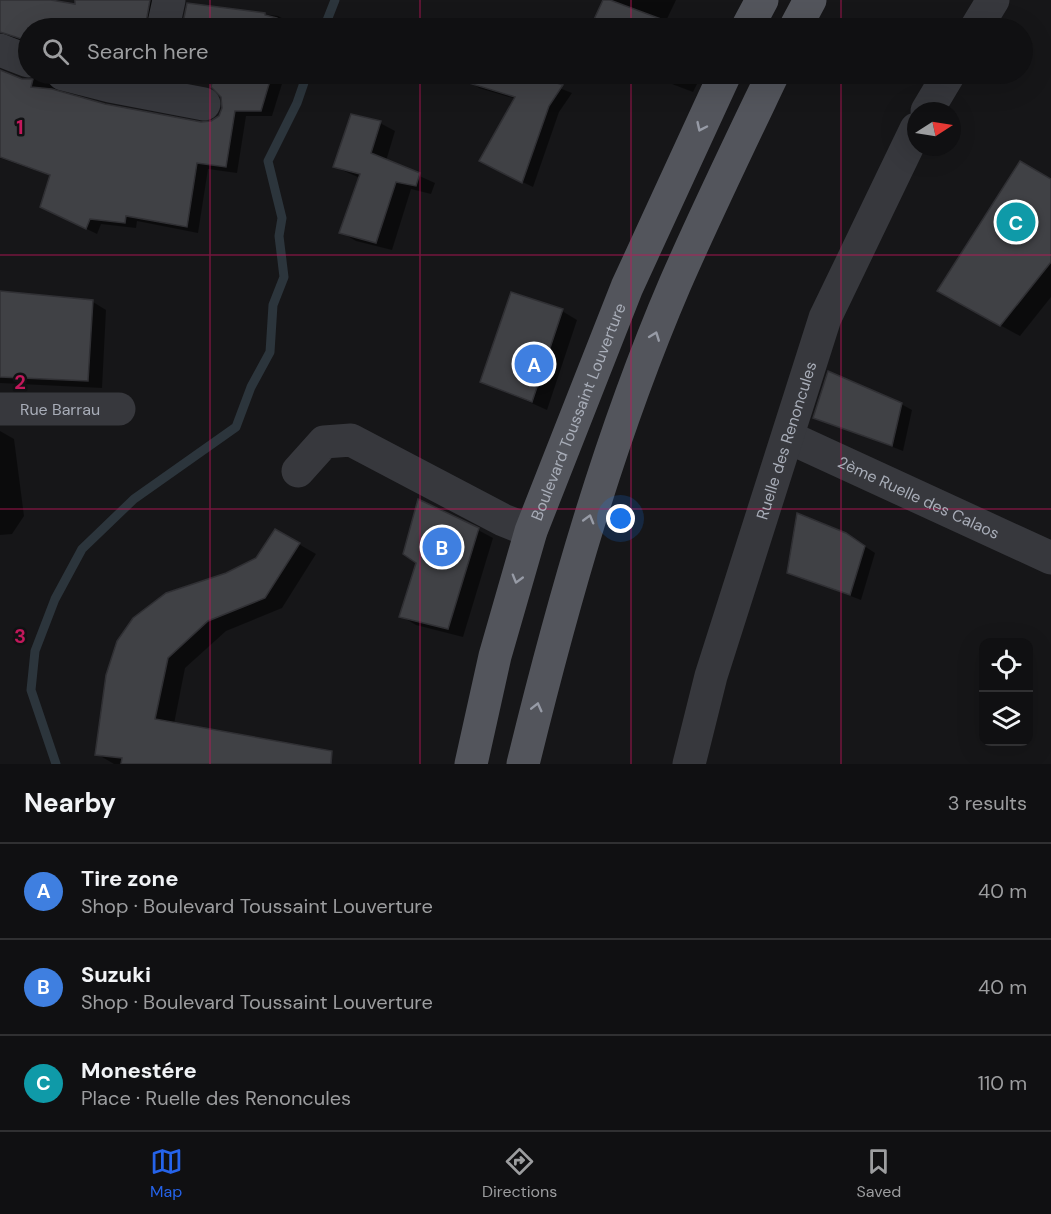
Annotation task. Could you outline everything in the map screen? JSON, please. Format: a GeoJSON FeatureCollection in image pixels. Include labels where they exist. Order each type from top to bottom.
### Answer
{"type":"FeatureCollection","features":[{"type":"Feature","properties":{"kind":"main road"},"geometry":{"type":"LineString","coordinates":[[752,18],[762,0]]}},
{"type":"Feature","properties":{"kind":"main road"},"geometry":{"type":"LineString","coordinates":[[800,18],[810,0]]}},
{"type":"Feature","properties":{"kind":"main road","name":"Boulevard Toussaint Louverture"},"geometry":{"type":"LineString","coordinates":[[471,764],[495,656],[531,531],[627,287],[720,84]]}},
{"type":"Feature","properties":{"kind":"main road"},"geometry":{"type":"LineString","coordinates":[[523,764],[550,654],[600,483],[675,285],[768,84]]}},
{"type":"Feature","properties":{"kind":"street"},"geometry":{"type":"LineString","coordinates":[[165,18],[169,0]]}},
{"type":"Feature","properties":{"kind":"street"},"geometry":{"type":"LineString","coordinates":[[982,18],[993,0]]}},
{"type":"Feature","properties":{"kind":"street"},"geometry":{"type":"LineString","coordinates":[[0,50],[18,57]]}},
{"type":"Feature","properties":{"kind":"street"},"geometry":{"type":"LineString","coordinates":[[102,84],[110,86],[137,84]]}},
{"type":"Feature","properties":{"kind":"street"},"geometry":{"type":"LineString","coordinates":[[153,84],[204,105]]}},
{"type":"Feature","properties":{"kind":"street"},"geometry":{"type":"LineString","coordinates":[[932,102],[943,84]]}},
{"type":"Feature","properties":{"kind":"street","name":"Ruelle des Renoncules"},"geometry":{"type":"LineString","coordinates":[[689,764],[711,676],[825,318],[907,148]]}},
{"type":"Feature","properties":{"kind":"street","name":"Rue Barrau"},"geometry":{"type":"LineString","coordinates":[[0,409],[119,409]]}},
{"type":"Feature","properties":{"kind":"street","name":"2ème Ruelle des Calaos"},"geometry":{"type":"LineString","coordinates":[[788,437],[1051,558]]}},
{"type":"Feature","properties":{"kind":"street"},"geometry":{"type":"LineString","coordinates":[[298,471],[324,442],[351,440],[503,520],[531,531]]}},
{"type":"Feature","properties":{"kind":"building"},"geometry":{"type":"Polygon","coordinates":[[[0,0],[51,0],[75,4],[75,0],[150,0],[147,18],[18,18],[18,38],[0,32],[0,0]]]}},
{"type":"Feature","properties":{"kind":"building"},"geometry":{"type":"Polygon","coordinates":[[[603,0],[610,0],[658,18],[595,18],[603,0]]]}},
{"type":"Feature","properties":{"kind":"building"},"geometry":{"type":"Polygon","coordinates":[[[187,3],[265,13],[265,15],[277,18],[184,18],[187,3]]]}},
{"type":"Feature","properties":{"kind":"building"},"geometry":{"type":"Polygon","coordinates":[[[0,70],[18,77],[18,84],[32,84],[31,87],[52,89],[105,104],[201,122],[211,121],[219,116],[222,108],[221,97],[211,87],[212,84],[269,84],[261,111],[235,111],[226,167],[197,163],[187,227],[126,216],[125,223],[90,219],[86,229],[40,207],[50,175],[0,157],[0,70]]]}},
{"type":"Feature","properties":{"kind":"building"},"geometry":{"type":"Polygon","coordinates":[[[472,84],[563,85],[549,106],[522,183],[479,161],[515,97],[472,84]]]}},
{"type":"Feature","properties":{"kind":"building"},"geometry":{"type":"Polygon","coordinates":[[[351,114],[381,121],[371,153],[420,173],[416,186],[396,182],[376,243],[339,233],[360,174],[333,167],[351,114]]]}},
{"type":"Feature","properties":{"kind":"building"},"geometry":{"type":"Polygon","coordinates":[[[1020,161],[1051,179],[1051,262],[1000,326],[937,291],[1020,161]]]}},
{"type":"Feature","properties":{"kind":"building"},"geometry":{"type":"Polygon","coordinates":[[[0,291],[93,300],[88,381],[0,377],[0,291]]]}},
{"type":"Feature","properties":{"kind":"building"},"geometry":{"type":"Polygon","coordinates":[[[511,292],[563,309],[532,402],[480,382],[511,292]]]}},
{"type":"Feature","properties":{"kind":"building"},"geometry":{"type":"Polygon","coordinates":[[[828,371],[902,403],[892,446],[813,418],[828,371]]]}},
{"type":"Feature","properties":{"kind":"building"},"geometry":{"type":"Polygon","coordinates":[[[418,499],[479,528],[448,629],[399,617],[416,563],[403,554],[418,499]]]}},
{"type":"Feature","properties":{"kind":"building"},"geometry":{"type":"Polygon","coordinates":[[[797,513],[846,533],[865,546],[850,595],[787,573],[797,513]]]}},
{"type":"Feature","properties":{"kind":"building"},"geometry":{"type":"Polygon","coordinates":[[[275,529],[300,543],[265,598],[208,621],[168,658],[155,719],[332,751],[331,764],[121,764],[122,758],[95,755],[106,675],[117,641],[133,618],[166,593],[226,573],[256,558],[275,529]]]}},
{"type":"Feature","properties":{"kind":"waterway"},"geometry":{"type":"LineString","coordinates":[[328,18],[335,0]]}},
{"type":"Feature","properties":{"kind":"waterway"},"geometry":{"type":"LineString","coordinates":[[56,764],[31,690],[35,651],[55,599],[82,549],[134,499],[236,427],[251,387],[270,352],[273,305],[284,277],[279,236],[282,218],[268,161],[297,103],[304,84]]}},
{"type":"Feature","properties":{"kind":"place","name":"Monestére"},"geometry":{"type":"Point","coordinates":[1016,222]}},
{"type":"Feature","properties":{"kind":"place","name":"Tire zone"},"geometry":{"type":"Point","coordinates":[534,364]}},
{"type":"Feature","properties":{"kind":"place","name":"Suzuki"},"geometry":{"type":"Point","coordinates":[442,547]}}]}
